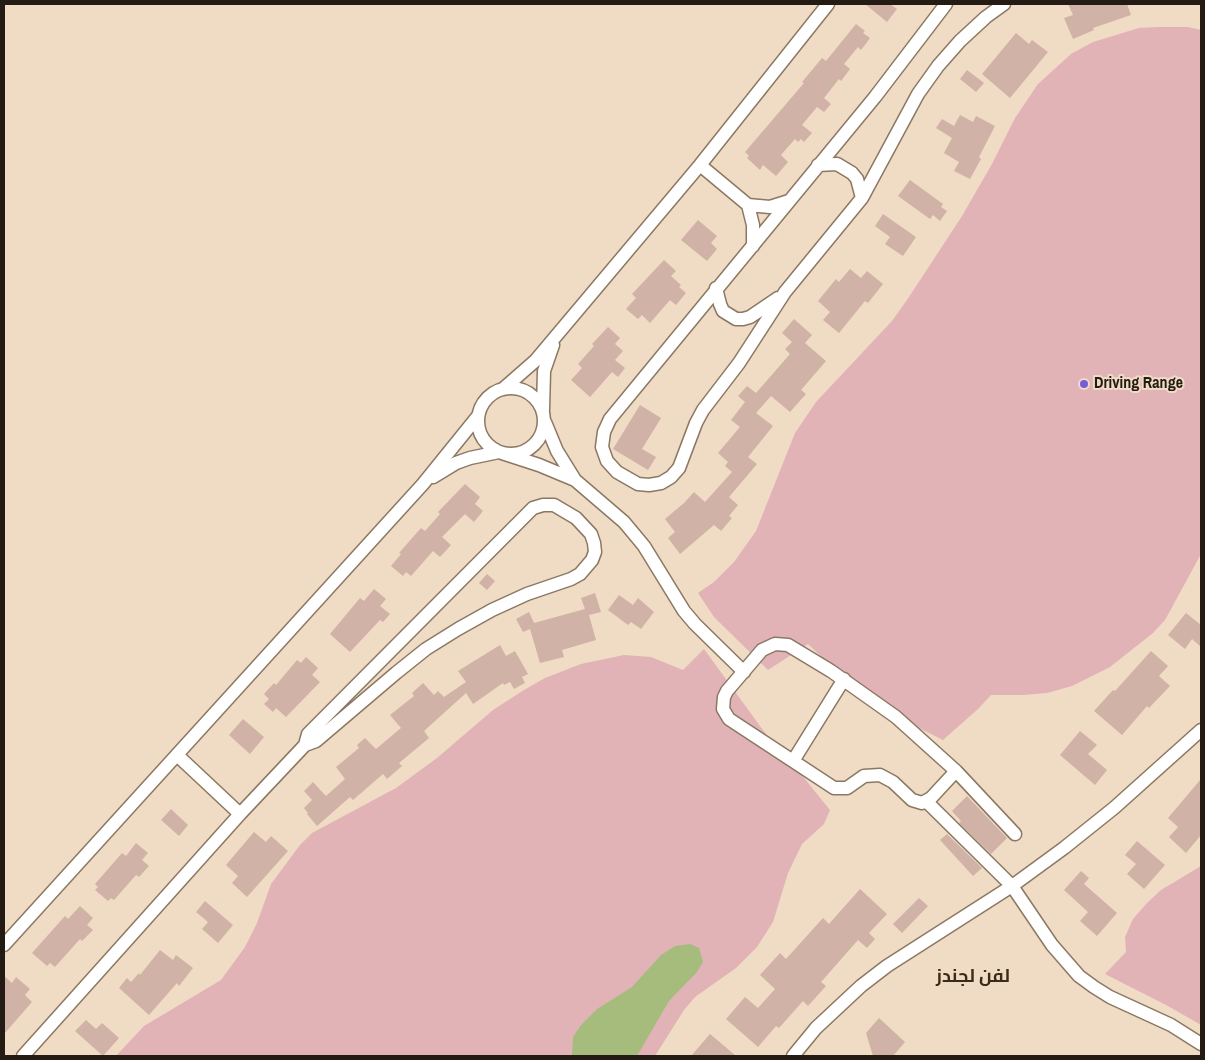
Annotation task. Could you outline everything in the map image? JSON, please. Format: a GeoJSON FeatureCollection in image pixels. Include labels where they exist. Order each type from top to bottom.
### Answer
{"type":"FeatureCollection","features":[{"type":"Feature","properties":{"kind":"street"},"geometry":{"type":"LineString","coordinates":[[503,389],[535,361],[560,332],[700,165],[828,4]]}},
{"type":"Feature","properties":{"kind":"street"},"geometry":{"type":"LineString","coordinates":[[946,4],[881,90],[618,408],[604,432],[602,447],[607,461],[617,472],[638,484],[649,485],[661,483],[671,477],[679,468],[703,410],[744,357],[785,292],[862,198],[909,109],[938,66],[960,41],[986,17],[1004,4]]}},
{"type":"Feature","properties":{"kind":"street"},"geometry":{"type":"LineString","coordinates":[[818,165],[837,164],[852,173],[857,180],[862,198]]}},
{"type":"Feature","properties":{"kind":"street"},"geometry":{"type":"LineString","coordinates":[[700,165],[748,205],[770,207],[790,201]]}},
{"type":"Feature","properties":{"kind":"street"},"geometry":{"type":"LineString","coordinates":[[748,205],[752,225],[753,246]]}},
{"type":"Feature","properties":{"kind":"street"},"geometry":{"type":"LineString","coordinates":[[716,288],[723,311],[736,319],[743,320],[756,314],[785,292]]}},
{"type":"Feature","properties":{"kind":"street"},"geometry":{"type":"LineString","coordinates":[[423,484],[442,470],[470,458],[500,452],[519,453],[534,446],[540,437],[543,415],[544,371],[549,354],[560,332]]}},
{"type":"Feature","properties":{"kind":"street"},"geometry":{"type":"LineString","coordinates":[[4,945],[423,484],[478,416],[486,398],[503,389],[511,388],[527,392],[539,403],[557,451],[575,480],[624,522],[644,546],[684,611],[744,672]]}},
{"type":"Feature","properties":{"kind":"street"},"geometry":{"type":"LineString","coordinates":[[478,416],[478,428],[488,445],[500,452],[575,480]]}},
{"type":"Feature","properties":{"kind":"street"},"geometry":{"type":"LineString","coordinates":[[23,1056],[240,814],[305,745],[316,741],[396,673],[458,629],[492,610],[527,594],[572,579],[580,574],[592,560],[595,552],[591,534],[576,518],[554,505],[543,505],[533,508],[308,734],[305,745]]}},
{"type":"Feature","properties":{"kind":"street"},"geometry":{"type":"LineString","coordinates":[[956,771],[927,802],[922,804],[917,803],[893,782],[880,775],[864,776],[847,788],[834,788],[734,723],[723,709],[724,697],[768,646],[782,643],[844,680],[896,717],[956,771],[1015,834]]}},
{"type":"Feature","properties":{"kind":"street"},"geometry":{"type":"LineString","coordinates":[[793,762],[844,680]]}},
{"type":"Feature","properties":{"kind":"street"},"geometry":{"type":"LineString","coordinates":[[793,1056],[816,1028],[860,986],[887,966],[1012,886],[1064,848],[1114,808],[1201,730]]}},
{"type":"Feature","properties":{"kind":"street"},"geometry":{"type":"LineString","coordinates":[[177,756],[240,814]]}},
{"type":"Feature","properties":{"kind":"street"},"geometry":{"type":"LineString","coordinates":[[927,802],[1012,886],[1052,945],[1078,976],[1110,996],[1164,1021],[1201,1044]]}},
{"type":"Feature","properties":{"kind":"shaded area"},"geometry":{"type":"Polygon","coordinates":[[[1188,27],[1201,30],[1201,554],[1165,620],[1153,633],[1110,667],[1072,686],[1047,693],[991,695],[943,740],[895,716],[849,683],[808,644],[768,670],[714,617],[698,593],[714,582],[734,562],[756,531],[795,433],[816,402],[892,321],[909,297],[962,216],[992,164],[1015,118],[1038,84],[1071,54],[1093,42],[1139,28],[1188,27]]]}},
{"type":"Feature","properties":{"kind":"shaded area"},"geometry":{"type":"Polygon","coordinates":[[[704,649],[768,737],[830,810],[824,824],[802,844],[788,873],[773,922],[757,947],[736,968],[695,997],[684,1010],[655,1056],[116,1056],[144,1026],[221,980],[245,947],[257,923],[271,884],[300,845],[312,833],[396,788],[437,758],[493,710],[545,678],[581,664],[624,655],[651,657],[683,670],[704,649]]]}},
{"type":"Feature","properties":{"kind":"shaded area"},"geometry":{"type":"Polygon","coordinates":[[[1201,866],[1201,1025],[1105,974],[1126,952],[1125,937],[1133,919],[1147,903],[1161,890],[1201,866]]]}},
{"type":"Feature","properties":{"kind":"shaded area"},"geometry":{"type":"Polygon","coordinates":[[[690,944],[699,948],[703,962],[697,972],[669,1001],[637,1056],[572,1056],[573,1037],[581,1025],[597,1009],[632,987],[661,955],[675,946],[690,944]]]}},
{"type":"Feature","properties":{"kind":"building"},"geometry":{"type":"Polygon","coordinates":[[[865,4],[890,4],[897,9],[887,22],[865,4]]]}},
{"type":"Feature","properties":{"kind":"building"},"geometry":{"type":"Polygon","coordinates":[[[1068,4],[1127,4],[1131,15],[1093,28],[1094,30],[1073,39],[1064,18],[1073,15],[1068,4]]]}},
{"type":"Feature","properties":{"kind":"building"},"geometry":{"type":"Polygon","coordinates":[[[856,24],[870,38],[861,50],[858,47],[844,64],[850,69],[841,81],[839,79],[824,98],[831,104],[824,112],[817,107],[802,125],[812,133],[804,142],[801,139],[798,142],[795,139],[781,155],[788,162],[776,176],[763,165],[760,170],[747,158],[749,156],[745,152],[804,83],[802,82],[822,58],[826,61],[856,24]]]}},
{"type":"Feature","properties":{"kind":"building"},"geometry":{"type":"Polygon","coordinates":[[[1016,33],[1029,44],[1032,40],[1048,52],[1010,98],[982,74],[1016,33]]]}},
{"type":"Feature","properties":{"kind":"building"},"geometry":{"type":"Polygon","coordinates":[[[967,70],[984,83],[976,92],[960,79],[967,70]]]}},
{"type":"Feature","properties":{"kind":"building"},"geometry":{"type":"Polygon","coordinates":[[[960,115],[973,122],[976,116],[995,126],[970,179],[954,171],[959,162],[944,153],[952,138],[936,128],[942,119],[954,126],[960,115]]]}},
{"type":"Feature","properties":{"kind":"building"},"geometry":{"type":"Polygon","coordinates":[[[910,180],[943,204],[941,207],[947,211],[940,221],[933,215],[930,219],[898,196],[910,180]]]}},
{"type":"Feature","properties":{"kind":"building"},"geometry":{"type":"Polygon","coordinates":[[[883,214],[916,237],[903,256],[885,244],[890,237],[875,226],[883,214]]]}},
{"type":"Feature","properties":{"kind":"building"},"geometry":{"type":"Polygon","coordinates":[[[698,220],[717,236],[711,243],[717,249],[707,261],[681,240],[698,220]]]}},
{"type":"Feature","properties":{"kind":"building"},"geometry":{"type":"Polygon","coordinates":[[[664,260],[676,271],[671,276],[681,285],[679,287],[686,293],[676,305],[670,300],[650,323],[642,315],[638,319],[626,309],[636,298],[632,294],[664,260]]]}},
{"type":"Feature","properties":{"kind":"building"},"geometry":{"type":"Polygon","coordinates":[[[850,269],[861,278],[867,271],[883,284],[868,303],[865,301],[839,333],[823,320],[830,312],[818,301],[836,279],[839,282],[850,269]]]}},
{"type":"Feature","properties":{"kind":"building"},"geometry":{"type":"Polygon","coordinates":[[[794,319],[812,335],[805,343],[826,361],[801,390],[806,394],[790,412],[771,396],[756,413],[773,426],[748,457],[757,464],[729,497],[738,505],[729,516],[732,518],[721,531],[714,525],[680,554],[668,538],[675,532],[665,519],[694,492],[705,502],[732,472],[725,466],[728,462],[718,453],[740,427],[731,420],[745,402],[738,396],[747,386],[756,393],[790,354],[785,349],[792,342],[782,333],[794,319]]]}},
{"type":"Feature","properties":{"kind":"building"},"geometry":{"type":"Polygon","coordinates":[[[608,327],[620,338],[615,344],[623,351],[615,360],[625,368],[618,377],[612,372],[590,397],[571,380],[582,368],[578,364],[594,346],[592,344],[608,327]]]}},
{"type":"Feature","properties":{"kind":"building"},"geometry":{"type":"Polygon","coordinates":[[[640,405],[661,418],[642,449],[656,457],[648,470],[613,449],[640,405]]]}},
{"type":"Feature","properties":{"kind":"building"},"geometry":{"type":"Polygon","coordinates":[[[465,484],[480,497],[475,504],[483,511],[474,522],[465,514],[442,537],[451,545],[440,557],[433,551],[411,576],[406,572],[403,576],[391,566],[401,554],[399,553],[421,528],[425,531],[440,514],[438,512],[465,484]]]}},
{"type":"Feature","properties":{"kind":"building"},"geometry":{"type":"Polygon","coordinates":[[[487,574],[495,581],[487,590],[479,583],[487,574]]]}},
{"type":"Feature","properties":{"kind":"building"},"geometry":{"type":"Polygon","coordinates":[[[374,589],[386,599],[380,606],[390,614],[383,622],[380,620],[350,652],[330,634],[360,598],[364,601],[374,589]]]}},
{"type":"Feature","properties":{"kind":"building"},"geometry":{"type":"Polygon","coordinates":[[[595,593],[601,612],[589,615],[596,640],[562,650],[564,657],[540,663],[530,629],[523,632],[516,619],[529,612],[534,623],[585,609],[581,598],[595,593]]]}},
{"type":"Feature","properties":{"kind":"building"},"geometry":{"type":"Polygon","coordinates":[[[619,595],[633,605],[638,598],[654,612],[641,629],[631,622],[628,625],[608,610],[619,595]]]}},
{"type":"Feature","properties":{"kind":"building"},"geometry":{"type":"Polygon","coordinates":[[[1186,613],[1201,625],[1201,647],[1192,639],[1185,649],[1168,635],[1186,613]]]}},
{"type":"Feature","properties":{"kind":"building"},"geometry":{"type":"Polygon","coordinates":[[[500,645],[506,656],[515,651],[528,674],[522,677],[525,683],[514,689],[510,682],[504,685],[503,683],[473,704],[466,693],[424,731],[429,738],[399,763],[402,766],[387,779],[383,774],[353,800],[350,797],[317,826],[304,808],[312,800],[304,791],[313,782],[326,796],[345,779],[336,767],[359,748],[357,745],[365,738],[376,749],[401,728],[390,715],[414,696],[412,693],[423,683],[434,695],[438,691],[444,697],[466,682],[458,671],[500,645]]]}},
{"type":"Feature","properties":{"kind":"building"},"geometry":{"type":"Polygon","coordinates":[[[1151,651],[1168,666],[1159,676],[1170,686],[1149,708],[1147,706],[1122,735],[1094,711],[1151,651]]]}},
{"type":"Feature","properties":{"kind":"building"},"geometry":{"type":"Polygon","coordinates":[[[306,657],[318,668],[312,675],[320,682],[286,717],[276,708],[273,712],[264,704],[269,699],[264,694],[274,683],[276,685],[297,660],[301,663],[306,657]]]}},
{"type":"Feature","properties":{"kind":"building"},"geometry":{"type":"Polygon","coordinates":[[[243,719],[264,737],[250,754],[229,735],[243,719]]]}},
{"type":"Feature","properties":{"kind":"building"},"geometry":{"type":"Polygon","coordinates":[[[1080,731],[1097,745],[1088,754],[1107,770],[1095,785],[1060,755],[1080,731]]]}},
{"type":"Feature","properties":{"kind":"building"},"geometry":{"type":"Polygon","coordinates":[[[1201,779],[1201,835],[1186,853],[1169,837],[1178,827],[1168,818],[1201,779]]]}},
{"type":"Feature","properties":{"kind":"building"},"geometry":{"type":"Polygon","coordinates":[[[967,796],[1007,838],[991,854],[959,823],[961,821],[952,811],[967,796]]]}},
{"type":"Feature","properties":{"kind":"building"},"geometry":{"type":"Polygon","coordinates":[[[171,809],[188,825],[179,836],[161,820],[171,809]]]}},
{"type":"Feature","properties":{"kind":"building"},"geometry":{"type":"Polygon","coordinates":[[[254,832],[266,842],[271,836],[288,851],[247,897],[232,883],[238,876],[226,865],[254,832]]]}},
{"type":"Feature","properties":{"kind":"building"},"geometry":{"type":"Polygon","coordinates":[[[947,834],[982,868],[973,876],[940,840],[947,834]]]}},
{"type":"Feature","properties":{"kind":"building"},"geometry":{"type":"Polygon","coordinates":[[[1137,841],[1165,865],[1144,889],[1127,874],[1136,864],[1125,855],[1137,841]]]}},
{"type":"Feature","properties":{"kind":"building"},"geometry":{"type":"Polygon","coordinates":[[[136,843],[148,853],[142,860],[149,866],[139,877],[136,875],[114,900],[111,898],[108,901],[95,890],[98,887],[95,884],[122,853],[126,856],[136,843]]]}},
{"type":"Feature","properties":{"kind":"building"},"geometry":{"type":"Polygon","coordinates":[[[1081,871],[1089,878],[1084,884],[1117,913],[1097,936],[1080,921],[1088,912],[1064,890],[1081,871]]]}},
{"type":"Feature","properties":{"kind":"building"},"geometry":{"type":"Polygon","coordinates":[[[860,889],[887,914],[869,933],[875,939],[867,948],[858,940],[821,982],[826,986],[808,1006],[803,1001],[779,1028],[776,1026],[758,1047],[726,1019],[745,997],[758,1008],[775,989],[760,975],[780,953],[786,959],[823,918],[829,924],[860,889]]]}},
{"type":"Feature","properties":{"kind":"building"},"geometry":{"type":"Polygon","coordinates":[[[919,898],[928,906],[902,933],[893,924],[919,898]]]}},
{"type":"Feature","properties":{"kind":"building"},"geometry":{"type":"Polygon","coordinates":[[[205,901],[233,925],[218,943],[202,929],[208,922],[196,912],[205,901]]]}},
{"type":"Feature","properties":{"kind":"building"},"geometry":{"type":"Polygon","coordinates":[[[80,906],[93,918],[87,925],[93,930],[82,941],[80,939],[55,967],[50,963],[47,966],[32,953],[65,916],[68,919],[80,906]]]}},
{"type":"Feature","properties":{"kind":"building"},"geometry":{"type":"Polygon","coordinates":[[[160,950],[173,960],[176,955],[193,968],[179,986],[177,983],[149,1015],[119,988],[127,978],[131,982],[139,973],[140,975],[160,950]]]}},
{"type":"Feature","properties":{"kind":"building"},"geometry":{"type":"Polygon","coordinates":[[[4,976],[12,983],[16,977],[30,989],[25,995],[32,1002],[4,1034],[4,976]]]}},
{"type":"Feature","properties":{"kind":"building"},"geometry":{"type":"Polygon","coordinates":[[[879,1018],[905,1042],[893,1056],[873,1056],[866,1033],[879,1018]]]}},
{"type":"Feature","properties":{"kind":"building"},"geometry":{"type":"Polygon","coordinates":[[[86,1020],[96,1029],[102,1023],[119,1038],[103,1056],[75,1031],[86,1020]]]}},
{"type":"Feature","properties":{"kind":"building"},"geometry":{"type":"Polygon","coordinates":[[[710,1034],[716,1039],[736,1056],[691,1056],[710,1034]]]}},
{"type":"Feature","properties":{"kind":"place","name":"Driving Range"},"geometry":{"type":"Point","coordinates":[1084,384]}},
{"type":"Feature","properties":{"kind":"district","name":"لفن لجندز"},"geometry":{"type":"Point","coordinates":[973,977]}}]}
